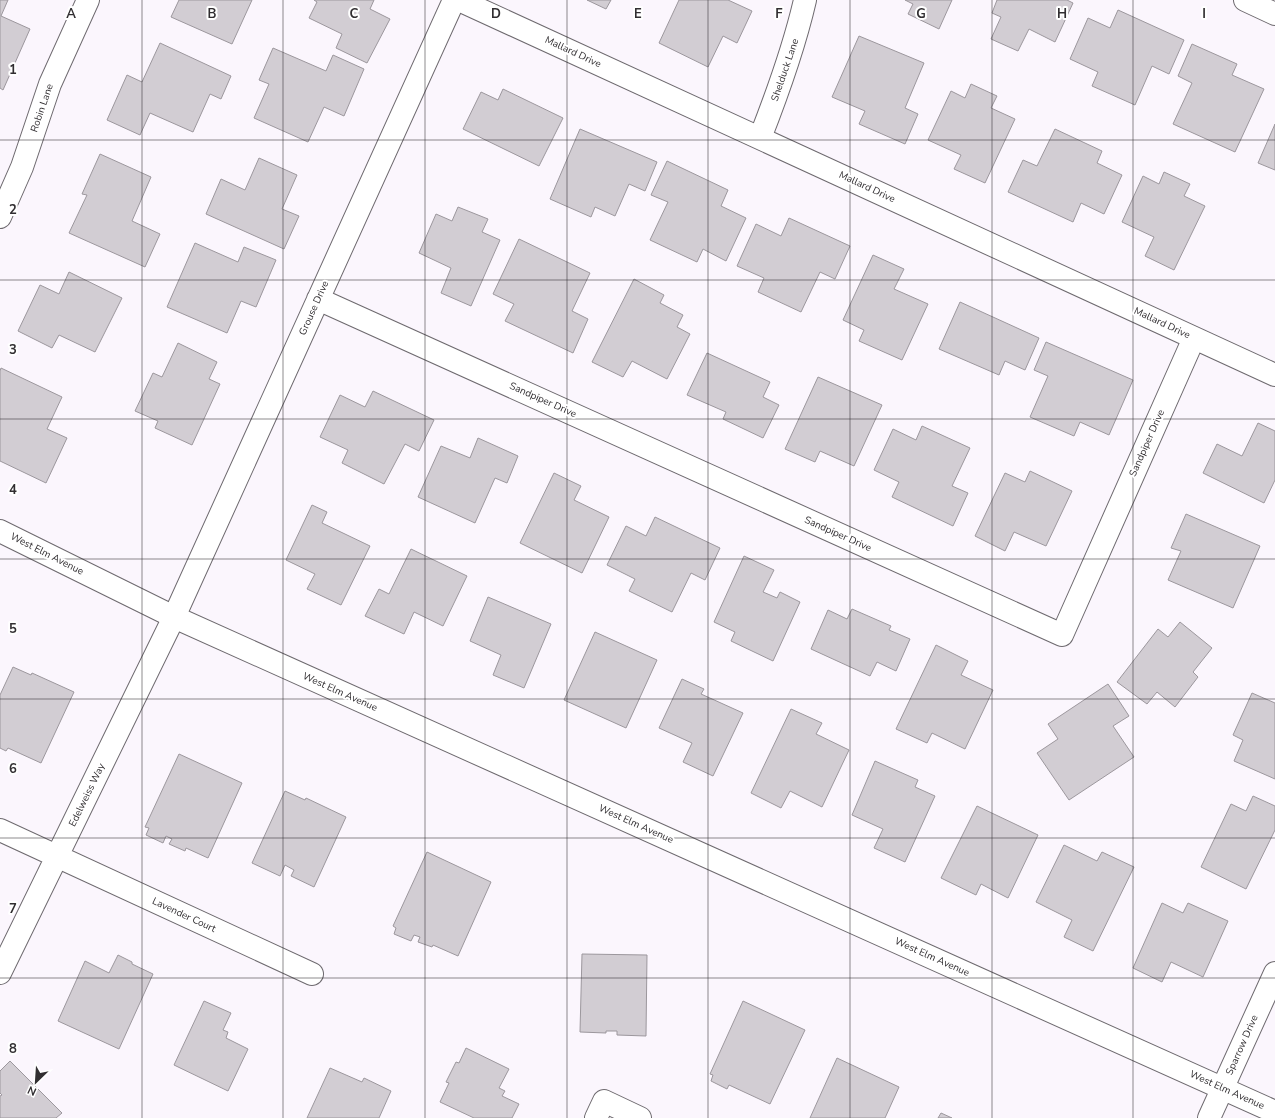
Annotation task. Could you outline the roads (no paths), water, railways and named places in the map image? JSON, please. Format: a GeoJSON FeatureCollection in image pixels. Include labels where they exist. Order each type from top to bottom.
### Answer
{"type":"FeatureCollection","features":[{"type":"Feature","properties":{"kind":"street","name":"Robin Lane"},"geometry":{"type":"LineString","coordinates":[[0,217],[22,167],[50,84],[88,0]]}},
{"type":"Feature","properties":{"kind":"street","name":"Grouse Drive"},"geometry":{"type":"LineString","coordinates":[[174,617],[454,0]]}},
{"type":"Feature","properties":{"kind":"street","name":"Mallard Drive"},"geometry":{"type":"LineString","coordinates":[[459,0],[1275,375]]}},
{"type":"Feature","properties":{"kind":"street","name":"Shelduck Lane"},"geometry":{"type":"LineString","coordinates":[[760,138],[782,82],[798,33],[805,0]]}},
{"type":"Feature","properties":{"kind":"street"},"geometry":{"type":"LineString","coordinates":[[1245,0],[1270,8]]}},
{"type":"Feature","properties":{"kind":"street","name":"Sandpiper Drive"},"geometry":{"type":"LineString","coordinates":[[318,299],[1062,635],[1194,338]]}},
{"type":"Feature","properties":{"kind":"street","name":"West Elm Avenue"},"geometry":{"type":"LineString","coordinates":[[0,531],[174,617],[1275,1112]]}},
{"type":"Feature","properties":{"kind":"street","name":"Edelweiss Way"},"geometry":{"type":"LineString","coordinates":[[0,973],[174,617]]}},
{"type":"Feature","properties":{"kind":"street","name":"Lavender Court"},"geometry":{"type":"LineString","coordinates":[[0,830],[312,974]]}},
{"type":"Feature","properties":{"kind":"street","name":"Sparrow Drive"},"geometry":{"type":"LineString","coordinates":[[1209,1118],[1275,973]]}},
{"type":"Feature","properties":{"kind":"street"},"geometry":{"type":"LineString","coordinates":[[600,1110],[640,1118]]}}]}
